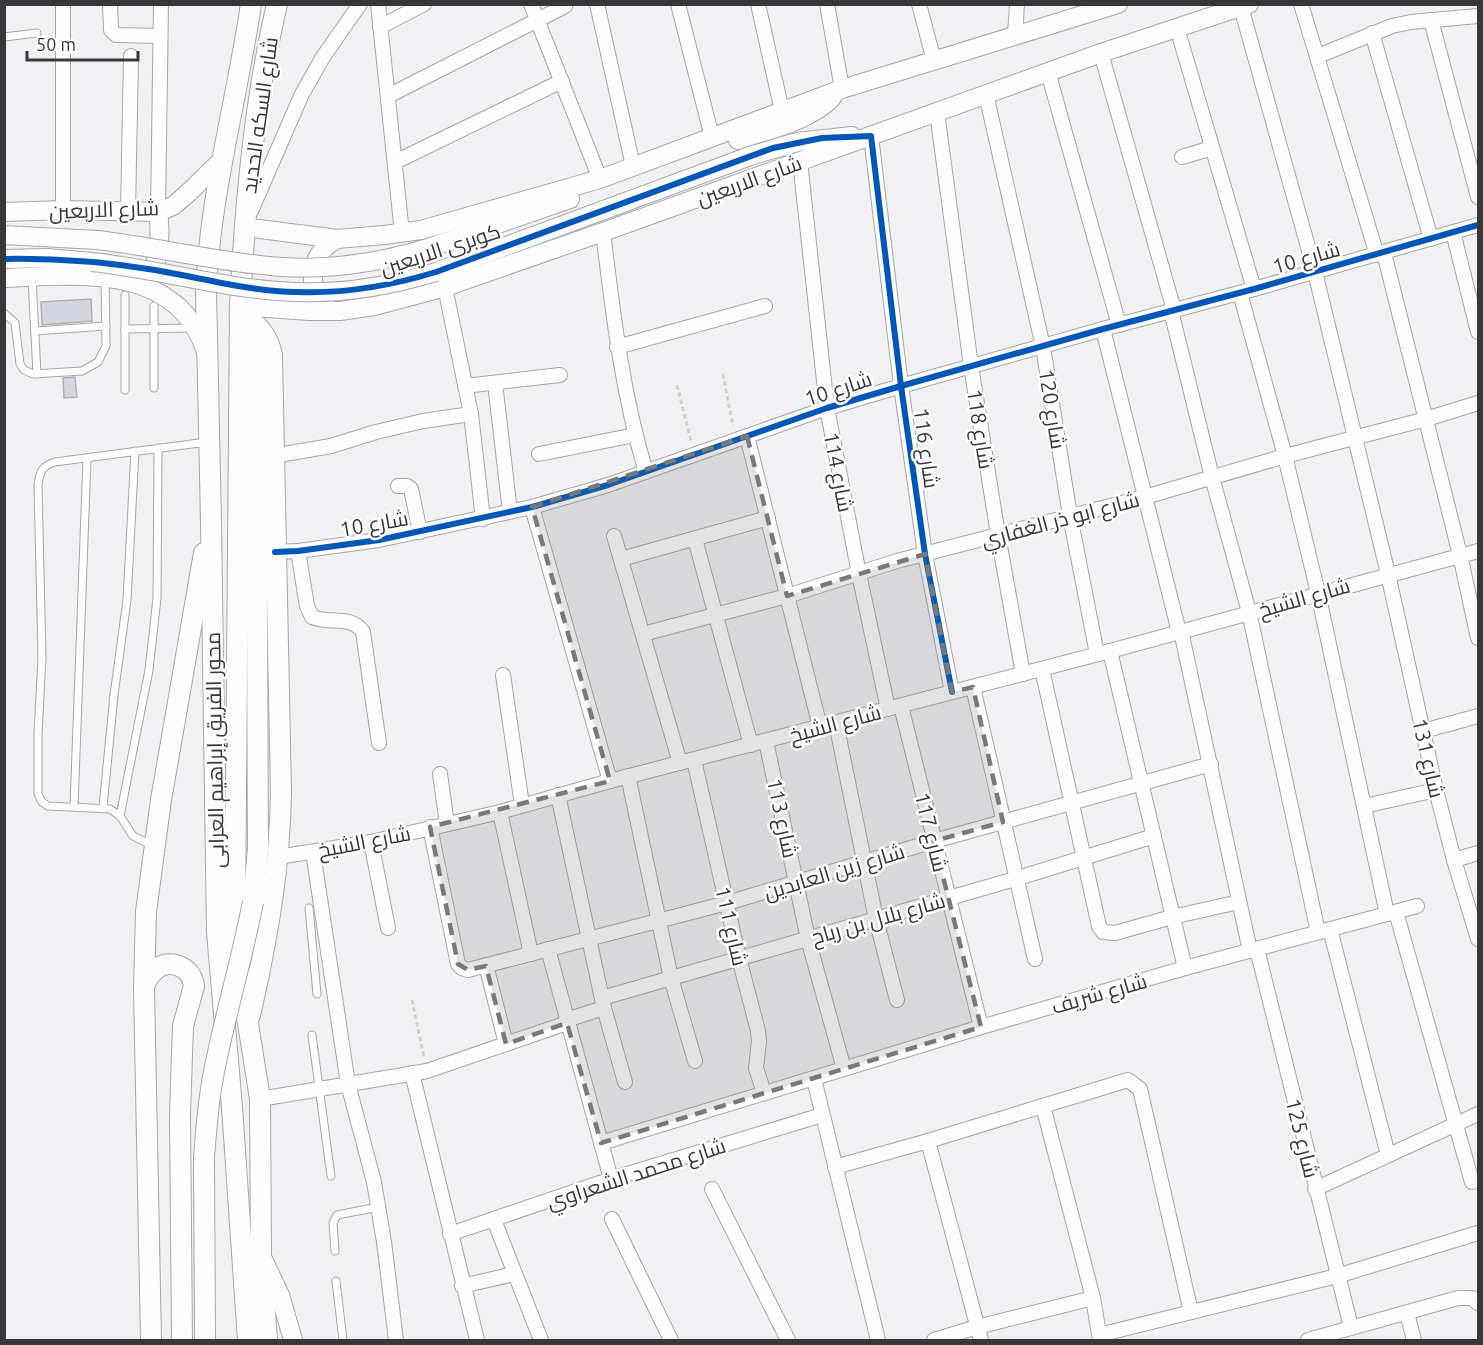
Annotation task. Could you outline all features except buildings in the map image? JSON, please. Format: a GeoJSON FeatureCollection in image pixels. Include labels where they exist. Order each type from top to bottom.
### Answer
{"type":"FeatureCollection","features":[{"type":"Feature","properties":{"kind":"main road","name":"محور الفريق إبراهيم العرابى"},"geometry":{"type":"LineString","coordinates":[[248,1341],[215,886],[212,522],[206,302],[207,258],[215,193],[251,4]]}},
{"type":"Feature","properties":{"kind":"main road","name":"شارع السكه الحديد"},"geometry":{"type":"LineString","coordinates":[[244,227],[261,85],[277,4]]}},
{"type":"Feature","properties":{"kind":"main road","name":"محور الفريق إبراهيم العرابى"},"geometry":{"type":"LineString","coordinates":[[244,227],[240,316],[235,912],[239,967],[260,1099],[261,1255],[267,1341]]}},
{"type":"Feature","properties":{"kind":"main road"},"geometry":{"type":"LineString","coordinates":[[240,316],[258,326],[271,348],[281,792],[278,857],[266,941],[248,1023]]}},
{"type":"Feature","properties":{"kind":"main road"},"geometry":{"type":"LineString","coordinates":[[205,1341],[204,1159],[209,1100],[253,902],[258,840],[256,380],[250,348],[240,316]]}},
{"type":"Feature","properties":{"kind":"main road"},"geometry":{"type":"LineString","coordinates":[[151,1341],[144,988],[146,912],[154,846],[192,615],[212,522]]}},
{"type":"Feature","properties":{"kind":"main road"},"geometry":{"type":"LineString","coordinates":[[144,988],[154,971],[165,964],[184,968],[194,986],[183,1026],[180,1114],[182,1341]]}},
{"type":"Feature","properties":{"kind":"main road"},"geometry":{"type":"LineString","coordinates":[[180,1114],[187,1108],[204,1102],[222,1103],[232,1107]]}},
{"type":"Feature","properties":{"kind":"street"},"geometry":{"type":"LineString","coordinates":[[63,4],[63,210]]}},
{"type":"Feature","properties":{"kind":"street"},"geometry":{"type":"LineString","coordinates":[[111,4],[111,30],[116,35],[160,36]]}},
{"type":"Feature","properties":{"kind":"street"},"geometry":{"type":"LineString","coordinates":[[146,285],[156,262],[160,231],[158,212],[160,4]]}},
{"type":"Feature","properties":{"kind":"street"},"geometry":{"type":"LineString","coordinates":[[360,4],[323,57],[302,94],[244,227],[337,239],[421,230],[600,179],[842,89],[1118,4]]}},
{"type":"Feature","properties":{"kind":"street"},"geometry":{"type":"LineString","coordinates":[[378,4],[402,233]]}},
{"type":"Feature","properties":{"kind":"street"},"geometry":{"type":"LineString","coordinates":[[380,27],[424,4]]}},
{"type":"Feature","properties":{"kind":"street"},"geometry":{"type":"LineString","coordinates":[[531,4],[600,179]]}},
{"type":"Feature","properties":{"kind":"street"},"geometry":{"type":"LineString","coordinates":[[597,4],[633,166]]}},
{"type":"Feature","properties":{"kind":"street"},"geometry":{"type":"LineString","coordinates":[[678,4],[712,137]]}},
{"type":"Feature","properties":{"kind":"street"},"geometry":{"type":"LineString","coordinates":[[758,4],[782,111]]}},
{"type":"Feature","properties":{"kind":"street"},"geometry":{"type":"LineString","coordinates":[[827,4],[842,89]]}},
{"type":"Feature","properties":{"kind":"street"},"geometry":{"type":"LineString","coordinates":[[919,4],[934,61]]}},
{"type":"Feature","properties":{"kind":"street"},"geometry":{"type":"LineString","coordinates":[[1015,36],[1017,4]]}},
{"type":"Feature","properties":{"kind":"street"},"geometry":{"type":"LineString","coordinates":[[1301,4],[1380,254],[1426,419],[1479,638]]}},
{"type":"Feature","properties":{"kind":"street"},"geometry":{"type":"LineString","coordinates":[[388,96],[565,6]]}},
{"type":"Feature","properties":{"kind":"street","name":"شارع الاربعين"},"geometry":{"type":"LineString","coordinates":[[240,316],[340,311],[375,306],[440,279],[603,232],[1101,53],[1245,6]]}},
{"type":"Feature","properties":{"kind":"street","name":"شارع 131"},"geometry":{"type":"LineString","coordinates":[[1245,6],[1316,272],[1388,574],[1436,790],[1454,860],[1479,939]]}},
{"type":"Feature","properties":{"kind":"street"},"geometry":{"type":"LineString","coordinates":[[1318,56],[1372,33],[1411,22],[1479,15]]}},
{"type":"Feature","properties":{"kind":"street"},"geometry":{"type":"LineString","coordinates":[[1431,20],[1479,197]]}},
{"type":"Feature","properties":{"kind":"street"},"geometry":{"type":"LineString","coordinates":[[1177,28],[1254,290]]}},
{"type":"Feature","properties":{"kind":"street"},"geometry":{"type":"LineString","coordinates":[[1372,33],[1431,238]]}},
{"type":"Feature","properties":{"kind":"street"},"geometry":{"type":"LineString","coordinates":[[1101,53],[1172,310],[1212,477],[1249,612],[1324,931],[1388,1155]]}},
{"type":"Feature","properties":{"kind":"street"},"geometry":{"type":"LineString","coordinates":[[128,212],[130,56]]}},
{"type":"Feature","properties":{"kind":"street"},"geometry":{"type":"LineString","coordinates":[[1048,72],[1119,325]]}},
{"type":"Feature","properties":{"kind":"street"},"geometry":{"type":"LineString","coordinates":[[394,162],[562,81]]}},
{"type":"Feature","properties":{"kind":"street","name":"كوبرى الاربعين"},"geometry":{"type":"LineString","coordinates":[[4,235],[97,240],[240,263],[284,267],[352,265],[403,256],[431,247],[804,118],[842,89]]}},
{"type":"Feature","properties":{"kind":"street","name":"شارع 120"},"geometry":{"type":"LineString","coordinates":[[986,94],[1043,347],[1070,516],[1103,653],[1142,783],[1185,969]]}},
{"type":"Feature","properties":{"kind":"street","name":"شارع 118"},"geometry":{"type":"LineString","coordinates":[[937,112],[971,366],[1023,674]]}},
{"type":"Feature","properties":{"kind":"street","name":"كوبرى الاربعين"},"geometry":{"type":"LineString","coordinates":[[4,259],[47,258],[92,262],[156,270],[248,288],[295,292],[361,289],[399,282],[440,279],[758,153],[797,142],[822,138],[871,136]]}},
{"type":"Feature","properties":{"kind":"street","name":"شارع 116"},"geometry":{"type":"LineString","coordinates":[[871,136],[901,386],[925,554],[952,692]]}},
{"type":"Feature","properties":{"kind":"street"},"geometry":{"type":"LineString","coordinates":[[1182,157],[1212,148]]}},
{"type":"Feature","properties":{"kind":"street","name":"شارع الاربعين"},"geometry":{"type":"LineString","coordinates":[[4,212],[63,210],[158,212],[173,206],[222,160]]}},
{"type":"Feature","properties":{"kind":"street","name":"شارع 114"},"geometry":{"type":"LineString","coordinates":[[800,161],[827,408],[859,574],[895,707]]}},
{"type":"Feature","properties":{"kind":"street","name":"شارع 10"},"geometry":{"type":"LineString","coordinates":[[275,552],[298,551],[420,532],[532,507],[608,485],[827,408],[1479,225]]}},
{"type":"Feature","properties":{"kind":"street"},"geometry":{"type":"LineString","coordinates":[[603,232],[617,347],[635,435],[646,472]]}},
{"type":"Feature","properties":{"kind":"street"},"geometry":{"type":"LineString","coordinates":[[1453,232],[1479,332]]}},
{"type":"Feature","properties":{"kind":"street"},"geometry":{"type":"LineString","coordinates":[[337,239],[328,243],[316,258],[312,276],[323,301],[340,311]]}},
{"type":"Feature","properties":{"kind":"street"},"geometry":{"type":"LineString","coordinates":[[4,278],[68,275],[146,285],[177,304],[196,328],[208,357]]}},
{"type":"Feature","properties":{"kind":"street"},"geometry":{"type":"LineString","coordinates":[[440,279],[471,414],[483,519]]}},
{"type":"Feature","properties":{"kind":"street"},"geometry":{"type":"LineString","coordinates":[[1240,293],[1318,593],[1364,806],[1391,913],[1472,1182]]}},
{"type":"Feature","properties":{"kind":"street"},"geometry":{"type":"LineString","coordinates":[[617,347],[765,306]]}},
{"type":"Feature","properties":{"kind":"street","name":"شارع 125"},"geometry":{"type":"LineString","coordinates":[[1103,329],[1180,631],[1239,902],[1351,1328]]}},
{"type":"Feature","properties":{"kind":"street"},"geometry":{"type":"LineString","coordinates":[[465,386],[560,375]]}},
{"type":"Feature","properties":{"kind":"street"},"geometry":{"type":"LineString","coordinates":[[495,382],[510,512]]}},
{"type":"Feature","properties":{"kind":"street","name":"شارع ابو ذر الغفاري"},"geometry":{"type":"LineString","coordinates":[[643,634],[787,596],[925,554],[1145,497],[1284,456],[1479,404]]}},
{"type":"Feature","properties":{"kind":"street"},"geometry":{"type":"LineString","coordinates":[[273,456],[331,446],[423,421],[471,414]]}},
{"type":"Feature","properties":{"kind":"street"},"geometry":{"type":"LineString","coordinates":[[539,454],[635,435]]}},
{"type":"Feature","properties":{"kind":"street"},"geometry":{"type":"LineString","coordinates":[[741,438],[768,518],[820,727]]}},
{"type":"Feature","properties":{"kind":"street"},"geometry":{"type":"LineString","coordinates":[[398,486],[407,486],[411,489],[420,532]]}},
{"type":"Feature","properties":{"kind":"street"},"geometry":{"type":"LineString","coordinates":[[532,507],[610,781]]}},
{"type":"Feature","properties":{"kind":"street"},"geometry":{"type":"LineString","coordinates":[[621,559],[768,518]]}},
{"type":"Feature","properties":{"kind":"street"},"geometry":{"type":"LineString","coordinates":[[614,536],[680,763]]}},
{"type":"Feature","properties":{"kind":"street"},"geometry":{"type":"LineString","coordinates":[[695,539],[752,745]]}},
{"type":"Feature","properties":{"kind":"street"},"geometry":{"type":"LineString","coordinates":[[298,551],[307,606],[312,616],[324,621],[348,621],[358,625],[363,632],[378,742]]}},
{"type":"Feature","properties":{"kind":"street","name":"شارع الشيخ"},"geometry":{"type":"LineString","coordinates":[[278,857],[371,842],[500,812],[628,776],[1103,653],[1479,551]]}},
{"type":"Feature","properties":{"kind":"street"},"geometry":{"type":"LineString","coordinates":[[1041,669],[1099,926],[1103,932],[1115,933],[1239,902]]}},
{"type":"Feature","properties":{"kind":"street"},"geometry":{"type":"LineString","coordinates":[[503,675],[522,805]]}},
{"type":"Feature","properties":{"kind":"street"},"geometry":{"type":"LineString","coordinates":[[973,687],[1035,959]]}},
{"type":"Feature","properties":{"kind":"street","name":"شارع 117"},"geometry":{"type":"LineString","coordinates":[[895,707],[934,841],[981,1027]]}},
{"type":"Feature","properties":{"kind":"street"},"geometry":{"type":"LineString","coordinates":[[1423,731],[1479,716]]}},
{"type":"Feature","properties":{"kind":"street"},"geometry":{"type":"LineString","coordinates":[[836,723],[876,919],[897,1000]]}},
{"type":"Feature","properties":{"kind":"street","name":"شارع 113"},"geometry":{"type":"LineString","coordinates":[[766,741],[808,939],[844,1069]]}},
{"type":"Feature","properties":{"kind":"street","name":"شارع 111"},"geometry":{"type":"LineString","coordinates":[[694,759],[739,958],[758,1030],[756,1068],[764,1093]]}},
{"type":"Feature","properties":{"kind":"street","name":"شارع زين العابدين"},"geometry":{"type":"LineString","coordinates":[[430,827],[458,964],[468,970],[727,903],[934,841],[1210,764]]}},
{"type":"Feature","properties":{"kind":"street"},"geometry":{"type":"LineString","coordinates":[[440,774],[447,824]]}},
{"type":"Feature","properties":{"kind":"street"},"geometry":{"type":"LineString","coordinates":[[628,776],[671,978],[694,1061]]}},
{"type":"Feature","properties":{"kind":"street"},"geometry":{"type":"LineString","coordinates":[[1364,806],[1436,790]]}},
{"type":"Feature","properties":{"kind":"street"},"geometry":{"type":"LineString","coordinates":[[558,795],[603,1003],[625,1082]]}},
{"type":"Feature","properties":{"kind":"street"},"geometry":{"type":"LineString","coordinates":[[500,812],[531,954]]}},
{"type":"Feature","properties":{"kind":"street","name":"شارع بلال بن رباح"},"geometry":{"type":"LineString","coordinates":[[260,1099],[427,1071],[567,1021],[603,1003],[671,978],[1015,879],[1154,836]]}},
{"type":"Feature","properties":{"kind":"street"},"geometry":{"type":"LineString","coordinates":[[371,842],[388,928]]}},
{"type":"Feature","properties":{"kind":"street"},"geometry":{"type":"LineString","coordinates":[[313,852],[319,942],[348,1084],[374,1182],[396,1341]]}},
{"type":"Feature","properties":{"kind":"street"},"geometry":{"type":"LineString","coordinates":[[1454,860],[1479,853]]}},
{"type":"Feature","properties":{"kind":"street","name":"شارع شريف"},"geometry":{"type":"LineString","coordinates":[[601,1143],[981,1027],[1417,906]]}},
{"type":"Feature","properties":{"kind":"street"},"geometry":{"type":"LineString","coordinates":[[548,949],[611,1179]]}},
{"type":"Feature","properties":{"kind":"street"},"geometry":{"type":"LineString","coordinates":[[486,966],[506,1044]]}},
{"type":"Feature","properties":{"kind":"street"},"geometry":{"type":"LineString","coordinates":[[412,1073],[477,1341]]}},
{"type":"Feature","properties":{"kind":"street"},"geometry":{"type":"LineString","coordinates":[[814,1079],[878,1341]]}},
{"type":"Feature","properties":{"kind":"street"},"geometry":{"type":"LineString","coordinates":[[835,1167],[1128,1080],[1140,1089],[1191,1312]]}},
{"type":"Feature","properties":{"kind":"street"},"geometry":{"type":"LineString","coordinates":[[1043,1106],[1094,1298],[1100,1338],[1337,1275],[1479,1233]]}},
{"type":"Feature","properties":{"kind":"street","name":"شارع محمد الشعراوي"},"geometry":{"type":"LineString","coordinates":[[450,1234],[611,1179],[822,1114]]}},
{"type":"Feature","properties":{"kind":"street"},"geometry":{"type":"LineString","coordinates":[[1315,1189],[1479,1114]]}},
{"type":"Feature","properties":{"kind":"street"},"geometry":{"type":"LineString","coordinates":[[928,1141],[979,1334]]}},
{"type":"Feature","properties":{"kind":"street"},"geometry":{"type":"LineString","coordinates":[[712,1189],[788,1341]]}},
{"type":"Feature","properties":{"kind":"street"},"geometry":{"type":"LineString","coordinates":[[612,1219],[671,1341]]}},
{"type":"Feature","properties":{"kind":"street"},"geometry":{"type":"LineString","coordinates":[[494,1220],[541,1341]]}},
{"type":"Feature","properties":{"kind":"street"},"geometry":{"type":"LineString","coordinates":[[261,1255],[280,1294],[293,1341]]}},
{"type":"Feature","properties":{"kind":"street"},"geometry":{"type":"LineString","coordinates":[[462,1286],[514,1274]]}},
{"type":"Feature","properties":{"kind":"street"},"geometry":{"type":"LineString","coordinates":[[934,1341],[979,1334],[1094,1298]]}},
{"type":"Feature","properties":{"kind":"street"},"geometry":{"type":"LineString","coordinates":[[1308,1341],[1458,1298],[1472,1298],[1479,1304]]}},
{"type":"Feature","properties":{"kind":"street"},"geometry":{"type":"LineString","coordinates":[[1407,1313],[1414,1341]]}},
{"type":"Feature","properties":{"kind":"lane"},"geometry":{"type":"LineString","coordinates":[[4,37],[37,33]]}},
{"type":"Feature","properties":{"kind":"lane"},"geometry":{"type":"LineString","coordinates":[[32,277],[37,374]]}},
{"type":"Feature","properties":{"kind":"lane"},"geometry":{"type":"LineString","coordinates":[[4,313],[12,319],[16,327],[19,359],[22,367],[28,373],[82,370],[93,366],[105,352],[105,278]]}},
{"type":"Feature","properties":{"kind":"lane"},"geometry":{"type":"LineString","coordinates":[[125,295],[125,390]]}},
{"type":"Feature","properties":{"kind":"lane"},"geometry":{"type":"LineString","coordinates":[[154,306],[154,388]]}},
{"type":"Feature","properties":{"kind":"lane"},"geometry":{"type":"LineString","coordinates":[[35,331],[106,326]]}},
{"type":"Feature","properties":{"kind":"lane"},"geometry":{"type":"LineString","coordinates":[[125,329],[196,328]]}},
{"type":"Feature","properties":{"kind":"lane"},"geometry":{"type":"LineString","coordinates":[[154,846],[133,836],[120,816],[110,809],[48,806],[42,802],[38,794],[42,598],[38,485],[44,465],[55,462],[210,442]]}},
{"type":"Feature","properties":{"kind":"lane"},"geometry":{"type":"LineString","coordinates":[[120,816],[149,670],[157,598],[158,448]]}},
{"type":"Feature","properties":{"kind":"lane"},"geometry":{"type":"LineString","coordinates":[[103,807],[114,695],[127,600],[135,451]]}},
{"type":"Feature","properties":{"kind":"lane"},"geometry":{"type":"LineString","coordinates":[[74,806],[87,459]]}},
{"type":"Feature","properties":{"kind":"lane"},"geometry":{"type":"LineString","coordinates":[[309,908],[319,942],[317,994]]}},
{"type":"Feature","properties":{"kind":"lane"},"geometry":{"type":"LineString","coordinates":[[312,1035],[331,1176]]}},
{"type":"Feature","properties":{"kind":"lane"},"geometry":{"type":"LineString","coordinates":[[335,1251],[333,1222],[337,1215],[378,1207]]}},
{"type":"Feature","properties":{"kind":"lane"},"geometry":{"type":"LineString","coordinates":[[336,1281],[344,1341]]}},
{"type":"Feature","properties":{"kind":"path"},"geometry":{"type":"LineString","coordinates":[[723,374],[741,438]]}},
{"type":"Feature","properties":{"kind":"path"},"geometry":{"type":"LineString","coordinates":[[677,385],[694,454]]}},
{"type":"Feature","properties":{"kind":"path"},"geometry":{"type":"LineString","coordinates":[[412,1000],[427,1071]]}},
{"type":"Feature","properties":{"kind":"highlighted area"},"geometry":{"type":"Polygon","coordinates":[[[747,436],[787,596],[925,554],[952,692],[973,687],[1003,822],[934,841],[981,1027],[601,1143],[567,1023],[506,1044],[486,966],[468,970],[458,964],[430,827],[610,781],[532,507],[747,436]]]}},
{"type":"Feature","properties":{"kind":"cycle path"},"geometry":{"type":"LineString","coordinates":[[4,259],[61,260],[117,265],[278,291],[332,292],[367,288],[436,272],[773,148],[822,138],[871,136],[901,386],[925,554],[952,692]]}},
{"type":"Feature","properties":{"kind":"cycle path"},"geometry":{"type":"LineString","coordinates":[[275,552],[379,540],[532,507],[608,485],[827,408],[1478,225]]}}]}
